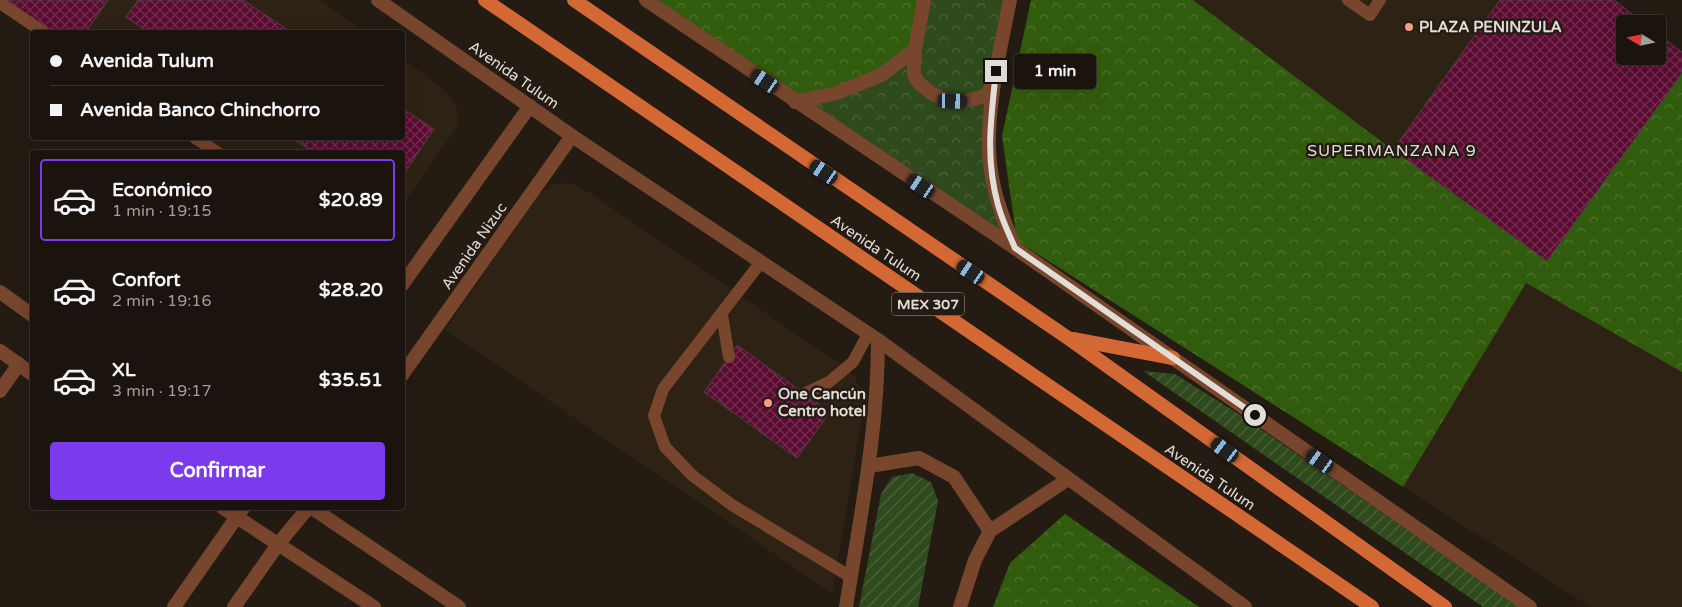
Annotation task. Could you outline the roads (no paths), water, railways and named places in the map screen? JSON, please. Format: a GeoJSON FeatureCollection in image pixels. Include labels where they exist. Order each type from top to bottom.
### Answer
{"type":"FeatureCollection","features":[{"type":"Feature","properties":{"kind":"main road","name":"Avenida Tulum"},"geometry":{"type":"LineString","coordinates":[[485,0],[1372,607]]}},
{"type":"Feature","properties":{"kind":"main road","name":"Avenida Tulum"},"geometry":{"type":"LineString","coordinates":[[574,0],[1068,338],[1445,607]]}},
{"type":"Feature","properties":{"kind":"main road"},"geometry":{"type":"LineString","coordinates":[[1068,338],[1173,358]]}},
{"type":"Feature","properties":{"kind":"street","name":"Avenida Tulum"},"geometry":{"type":"LineString","coordinates":[[378,0],[572,136],[873,337],[1245,607]]}},
{"type":"Feature","properties":{"kind":"street"},"geometry":{"type":"LineString","coordinates":[[646,0],[795,102],[1015,248],[1530,607]]}},
{"type":"Feature","properties":{"kind":"street"},"geometry":{"type":"LineString","coordinates":[[924,0],[915,50],[915,76],[923,87],[942,99],[964,102],[988,94],[996,71]]}},
{"type":"Feature","properties":{"kind":"street"},"geometry":{"type":"LineString","coordinates":[[1010,0],[996,71],[989,132],[991,170],[998,206],[1015,248]]}},
{"type":"Feature","properties":{"kind":"street"},"geometry":{"type":"LineString","coordinates":[[795,102],[838,93],[881,75],[915,50]]}},
{"type":"Feature","properties":{"kind":"street"},"geometry":{"type":"LineString","coordinates":[[405,281],[530,106]]}},
{"type":"Feature","properties":{"kind":"street","name":"Avenida Nizuc"},"geometry":{"type":"LineString","coordinates":[[405,370],[572,136]]}},
{"type":"Feature","properties":{"kind":"street"},"geometry":{"type":"LineString","coordinates":[[0,292],[30,314]]}},
{"type":"Feature","properties":{"kind":"street"},"geometry":{"type":"LineString","coordinates":[[846,607],[869,466],[878,380],[873,337]]}},
{"type":"Feature","properties":{"kind":"street"},"geometry":{"type":"LineString","coordinates":[[0,351],[30,372]]}},
{"type":"Feature","properties":{"kind":"street"},"geometry":{"type":"LineString","coordinates":[[0,391],[19,364]]}},
{"type":"Feature","properties":{"kind":"street"},"geometry":{"type":"LineString","coordinates":[[869,466],[919,458],[947,473],[954,477],[990,531]]}},
{"type":"Feature","properties":{"kind":"street"},"geometry":{"type":"LineString","coordinates":[[960,607],[975,560],[990,531],[1068,478]]}},
{"type":"Feature","properties":{"kind":"street"},"geometry":{"type":"LineString","coordinates":[[234,607],[279,544],[306,510]]}},
{"type":"Feature","properties":{"kind":"street"},"geometry":{"type":"LineString","coordinates":[[315,510],[459,607]]}},
{"type":"Feature","properties":{"kind":"street"},"geometry":{"type":"LineString","coordinates":[[174,607],[240,512],[279,544],[374,607]]}},
{"type":"Feature","properties":{"kind":"lane"},"geometry":{"type":"LineString","coordinates":[[1348,0],[1370,15],[1380,0]]}},
{"type":"Feature","properties":{"kind":"lane"},"geometry":{"type":"LineString","coordinates":[[0,3],[39,30]]}},
{"type":"Feature","properties":{"kind":"lane"},"geometry":{"type":"LineString","coordinates":[[198,140],[213,150]]}},
{"type":"Feature","properties":{"kind":"lane"},"geometry":{"type":"LineString","coordinates":[[761,262],[722,315],[663,389],[654,416],[665,447],[693,476],[732,505],[851,577]]}},
{"type":"Feature","properties":{"kind":"lane"},"geometry":{"type":"LineString","coordinates":[[722,315],[729,357]]}},
{"type":"Feature","properties":{"kind":"lane"},"geometry":{"type":"LineString","coordinates":[[804,394],[829,382],[853,362],[873,337]]}},
{"type":"Feature","properties":{"kind":"place","name":"PLAZA PENINZULA"},"geometry":{"type":"Point","coordinates":[1409,27]}},
{"type":"Feature","properties":{"kind":"place","name":"One Cancún Centro hotel"},"geometry":{"type":"Point","coordinates":[768,403]}},
{"type":"Feature","properties":{"kind":"district","name":"SUPERMANZANA 9"},"geometry":{"type":"Point","coordinates":[1392,151]}}]}
